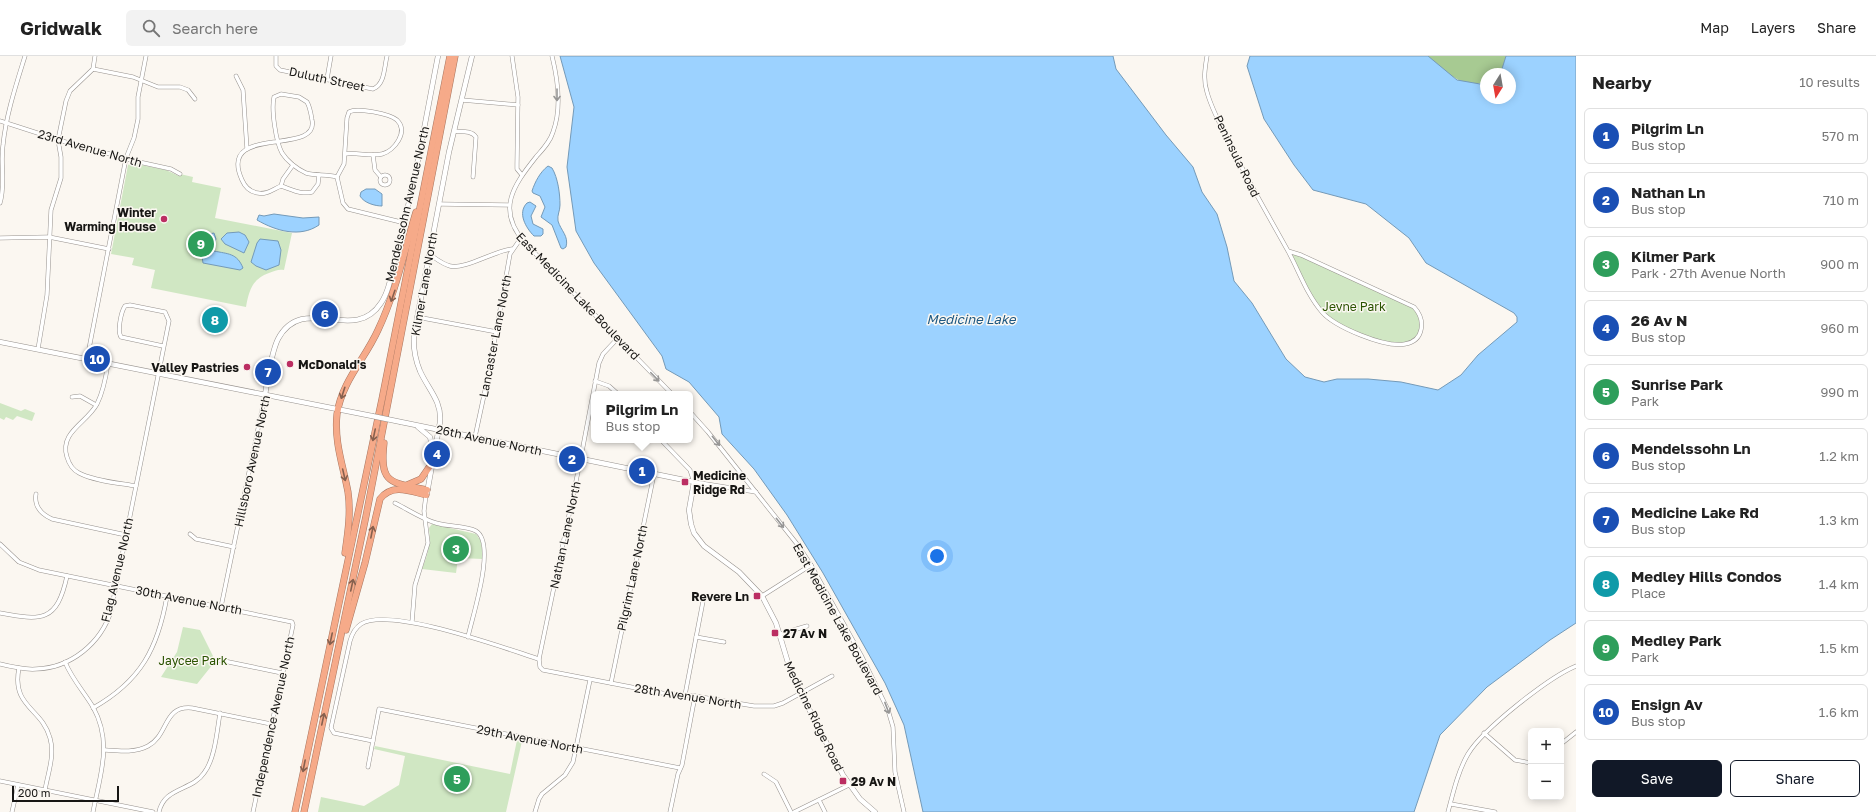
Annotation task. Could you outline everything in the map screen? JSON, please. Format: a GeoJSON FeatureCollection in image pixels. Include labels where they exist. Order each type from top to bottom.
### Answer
{"type":"FeatureCollection","features":[{"type":"Feature","properties":{"kind":"highway"},"geometry":{"type":"LineString","coordinates":[[295,812],[382,399],[450,56]]}},
{"type":"Feature","properties":{"kind":"highway"},"geometry":{"type":"LineString","coordinates":[[304,812],[388,403],[455,56]]}},
{"type":"Feature","properties":{"kind":"highway"},"geometry":{"type":"LineString","coordinates":[[339,600],[349,512],[346,485],[337,442],[338,409],[348,381],[378,332],[392,300],[426,178]]}},
{"type":"Feature","properties":{"kind":"highway"},"geometry":{"type":"LineString","coordinates":[[388,403],[382,467],[390,480],[427,492]]}},
{"type":"Feature","properties":{"kind":"highway"},"geometry":{"type":"LineString","coordinates":[[404,485],[410,485],[421,479],[433,460]]}},
{"type":"Feature","properties":{"kind":"highway"},"geometry":{"type":"LineString","coordinates":[[338,650],[344,635],[365,563],[380,499],[384,494],[396,489],[427,492]]}},
{"type":"Feature","properties":{"kind":"street"},"geometry":{"type":"LineString","coordinates":[[0,203],[4,178],[2,150],[12,98],[25,56]]}},
{"type":"Feature","properties":{"kind":"street"},"geometry":{"type":"LineString","coordinates":[[38,350],[46,306],[51,210],[61,178],[61,157],[58,140],[68,96],[74,86],[93,69],[95,56]]}},
{"type":"Feature","properties":{"kind":"street"},"geometry":{"type":"LineString","coordinates":[[87,359],[126,158],[134,138],[138,119],[138,100],[146,56]]}},
{"type":"Feature","properties":{"kind":"street","name":"Duluth Street"},"geometry":{"type":"LineString","coordinates":[[276,56],[276,66],[280,70],[373,89],[379,87],[382,82],[387,56]]}},
{"type":"Feature","properties":{"kind":"street"},"geometry":{"type":"LineString","coordinates":[[327,79],[331,56]]}},
{"type":"Feature","properties":{"kind":"street","name":"Mendelssohn Avenue North"},"geometry":{"type":"LineString","coordinates":[[316,316],[341,321],[353,321],[366,317],[377,309],[387,291],[405,223],[438,56]]}},
{"type":"Feature","properties":{"kind":"street","name":"Kilmer Lane North"},"geometry":{"type":"LineString","coordinates":[[412,622],[415,585],[428,543],[424,506],[441,418],[439,404],[420,371],[414,351],[414,334],[438,204],[472,56]]}},
{"type":"Feature","properties":{"kind":"street"},"geometry":{"type":"LineString","coordinates":[[512,56],[518,90],[517,168],[522,174]]}},
{"type":"Feature","properties":{"kind":"street"},"geometry":{"type":"LineString","coordinates":[[438,204],[508,205],[522,174],[548,143],[554,132],[557,109],[557,86],[552,56]]}},
{"type":"Feature","properties":{"kind":"street","name":"Peninsula Road"},"geometry":{"type":"LineString","coordinates":[[1207,56],[1204,80],[1210,103],[1258,200],[1321,312],[1333,322],[1352,331],[1394,345],[1409,343],[1419,335],[1422,322],[1420,315],[1414,307],[1301,255],[1288,251]]}},
{"type":"Feature","properties":{"kind":"street"},"geometry":{"type":"LineString","coordinates":[[93,69],[142,81],[158,87],[180,86],[188,90],[195,99]]}},
{"type":"Feature","properties":{"kind":"street"},"geometry":{"type":"LineString","coordinates":[[236,76],[243,90],[247,149]]}},
{"type":"Feature","properties":{"kind":"street"},"geometry":{"type":"LineString","coordinates":[[294,165],[283,179],[281,186],[267,193],[259,194],[249,190],[245,186],[238,167],[240,155],[247,149],[278,141],[303,136],[311,129],[313,123],[309,105],[303,99],[281,94],[276,95],[274,100],[274,117],[278,141],[285,157],[307,173],[337,177]]}},
{"type":"Feature","properties":{"kind":"street"},"geometry":{"type":"LineString","coordinates":[[462,100],[518,104]]}},
{"type":"Feature","properties":{"kind":"street"},"geometry":{"type":"LineString","coordinates":[[345,154],[357,153],[373,155],[385,153],[396,145],[401,134],[399,123],[392,117],[359,109],[352,110],[347,118],[345,154],[342,169],[337,177],[342,199],[348,209],[405,223]]}},
{"type":"Feature","properties":{"kind":"street","name":"23rd Avenue North"},"geometry":{"type":"LineString","coordinates":[[0,121],[58,140],[171,169],[180,174]]}},
{"type":"Feature","properties":{"kind":"street"},"geometry":{"type":"LineString","coordinates":[[454,131],[468,132],[474,134],[476,137],[473,177]]}},
{"type":"Feature","properties":{"kind":"street"},"geometry":{"type":"LineString","coordinates":[[373,155],[376,170],[381,177]]}},
{"type":"Feature","properties":{"kind":"street"},"geometry":{"type":"LineString","coordinates":[[281,186],[294,191],[308,193],[315,188],[319,175]]}},
{"type":"Feature","properties":{"kind":"street","name":"East Medicine Lake Boulevard"},"geometry":{"type":"LineString","coordinates":[[508,205],[511,222],[521,238],[617,339],[669,391]]}},
{"type":"Feature","properties":{"kind":"street"},"geometry":{"type":"LineString","coordinates":[[0,238],[49,237],[108,249]]}},
{"type":"Feature","properties":{"kind":"street","name":"Lancaster Lane North"},"geometry":{"type":"LineString","coordinates":[[475,437],[512,249],[521,238]]}},
{"type":"Feature","properties":{"kind":"street"},"geometry":{"type":"LineString","coordinates":[[429,254],[446,265],[458,267],[494,253],[512,249]]}},
{"type":"Feature","properties":{"kind":"street","name":"Flag Avenue North"},"geometry":{"type":"LineString","coordinates":[[0,664],[37,670],[65,662],[92,644],[104,628],[111,611],[169,321],[165,312],[128,305],[124,307],[119,333],[121,338],[163,346]]}},
{"type":"Feature","properties":{"kind":"street","name":"Hillsboro Avenue North"},"geometry":{"type":"LineString","coordinates":[[222,607],[274,350],[281,334],[296,321],[316,316]]}},
{"type":"Feature","properties":{"kind":"street"},"geometry":{"type":"LineString","coordinates":[[417,317],[496,332]]}},
{"type":"Feature","properties":{"kind":"street","name":"Nathan Lane North"},"geometry":{"type":"LineString","coordinates":[[593,391],[601,357],[617,339]]}},
{"type":"Feature","properties":{"kind":"street","name":"26th Avenue North"},"geometry":{"type":"LineString","coordinates":[[0,342],[266,394],[694,482],[756,492]]}},
{"type":"Feature","properties":{"kind":"street"},"geometry":{"type":"LineString","coordinates":[[108,363],[101,394],[96,405],[88,416],[74,429],[67,439],[65,449],[70,466],[80,474],[136,486]]}},
{"type":"Feature","properties":{"kind":"street"},"geometry":{"type":"LineString","coordinates":[[595,380],[609,386],[615,391]]}},
{"type":"Feature","properties":{"kind":"street"},"geometry":{"type":"LineString","coordinates":[[72,397],[80,396],[96,405]]}},
{"type":"Feature","properties":{"kind":"street","name":"Nathan Lane North"},"geometry":{"type":"LineString","coordinates":[[540,667],[539,659],[591,401]]}},
{"type":"Feature","properties":{"kind":"street","name":"East Medicine Lake Boulevard"},"geometry":{"type":"LineString","coordinates":[[693,415],[793,539],[811,565],[861,655],[888,710],[893,727],[895,772],[904,812]]}},
{"type":"Feature","properties":{"kind":"street"},"geometry":{"type":"LineString","coordinates":[[415,425],[425,431],[430,437],[433,460]]}},
{"type":"Feature","properties":{"kind":"street"},"geometry":{"type":"LineString","coordinates":[[664,443],[690,470],[694,482]]}},
{"type":"Feature","properties":{"kind":"street","name":"Pilgrim Lane North"},"geometry":{"type":"LineString","coordinates":[[611,683],[654,474]]}},
{"type":"Feature","properties":{"kind":"street","name":"Medicine Ridge Road"},"geometry":{"type":"LineString","coordinates":[[694,482],[689,510],[690,524],[694,533],[704,546],[739,572],[762,596],[772,614],[780,634],[786,661],[801,694],[849,785],[860,799],[875,812]]}},
{"type":"Feature","properties":{"kind":"street"},"geometry":{"type":"LineString","coordinates":[[36,494],[35,501],[37,506],[42,512],[52,519],[126,535]]}},
{"type":"Feature","properties":{"kind":"street"},"geometry":{"type":"LineString","coordinates":[[395,503],[444,526],[472,530],[479,534],[482,540],[483,570],[468,637]]}},
{"type":"Feature","properties":{"kind":"street"},"geometry":{"type":"LineString","coordinates":[[190,534],[196,540],[234,547]]}},
{"type":"Feature","properties":{"kind":"street","name":"30th Avenue North"},"geometry":{"type":"LineString","coordinates":[[0,546],[29,567],[292,622]]}},
{"type":"Feature","properties":{"kind":"street"},"geometry":{"type":"LineString","coordinates":[[762,596],[811,565]]}},
{"type":"Feature","properties":{"kind":"street"},"geometry":{"type":"LineString","coordinates":[[0,613],[31,618],[43,616],[49,613],[59,603],[62,597],[67,576]]}},
{"type":"Feature","properties":{"kind":"street"},"geometry":{"type":"LineString","coordinates":[[93,708],[121,689],[132,679],[148,656],[160,629],[167,596]]}},
{"type":"Feature","properties":{"kind":"street"},"geometry":{"type":"LineString","coordinates":[[684,695],[704,596]]}},
{"type":"Feature","properties":{"kind":"street"},"geometry":{"type":"LineString","coordinates":[[368,767],[373,741],[334,733],[331,728],[350,641],[356,628],[366,622],[385,618],[412,622],[468,637],[539,659]]}},
{"type":"Feature","properties":{"kind":"street","name":"Independence Avenue North"},"geometry":{"type":"LineString","coordinates":[[253,812],[293,625],[292,622]]}},
{"type":"Feature","properties":{"kind":"street"},"geometry":{"type":"LineString","coordinates":[[780,634],[807,626]]}},
{"type":"Feature","properties":{"kind":"street"},"geometry":{"type":"LineString","coordinates":[[696,637],[724,642]]}},
{"type":"Feature","properties":{"kind":"street"},"geometry":{"type":"LineString","coordinates":[[218,660],[282,673]]}},
{"type":"Feature","properties":{"kind":"street"},"geometry":{"type":"LineString","coordinates":[[65,662],[72,676],[93,708],[102,730],[105,750],[93,812]]}},
{"type":"Feature","properties":{"kind":"street"},"geometry":{"type":"LineString","coordinates":[[1448,812],[1467,756],[1484,733],[1542,687],[1576,666]]}},
{"type":"Feature","properties":{"kind":"street","name":"28th Avenue North"},"geometry":{"type":"LineString","coordinates":[[540,667],[543,670],[662,693],[695,696],[764,707],[783,703],[832,676]]}},
{"type":"Feature","properties":{"kind":"street"},"geometry":{"type":"LineString","coordinates":[[19,668],[17,682],[19,694],[44,724],[50,738],[52,753],[45,790]]}},
{"type":"Feature","properties":{"kind":"street"},"geometry":{"type":"LineString","coordinates":[[535,812],[542,794],[561,778],[571,766],[590,680]]}},
{"type":"Feature","properties":{"kind":"street"},"geometry":{"type":"LineString","coordinates":[[670,812],[695,696]]}},
{"type":"Feature","properties":{"kind":"street"},"geometry":{"type":"LineString","coordinates":[[105,750],[134,751],[149,746],[159,736],[172,714],[181,708],[192,708],[271,724]]}},
{"type":"Feature","properties":{"kind":"street","name":"29th Avenue North"},"geometry":{"type":"LineString","coordinates":[[373,741],[379,709],[680,768]]}},
{"type":"Feature","properties":{"kind":"street"},"geometry":{"type":"LineString","coordinates":[[160,812],[162,803],[169,794],[197,781],[205,772],[211,760],[220,714]]}},
{"type":"Feature","properties":{"kind":"street"},"geometry":{"type":"LineString","coordinates":[[1564,742],[1576,732]]}},
{"type":"Feature","properties":{"kind":"street"},"geometry":{"type":"LineString","coordinates":[[1484,733],[1515,760],[1528,762]]}},
{"type":"Feature","properties":{"kind":"street"},"geometry":{"type":"LineString","coordinates":[[764,774],[776,782],[791,812]]}},
{"type":"Feature","properties":{"kind":"street"},"geometry":{"type":"LineString","coordinates":[[0,781],[153,812]]}},
{"type":"Feature","properties":{"kind":"street"},"geometry":{"type":"LineString","coordinates":[[12,812],[18,785]]}},
{"type":"Feature","properties":{"kind":"street"},"geometry":{"type":"LineString","coordinates":[[794,812],[849,785]]}},
{"type":"Feature","properties":{"kind":"street"},"geometry":{"type":"LineString","coordinates":[[819,800],[825,812]]}},
{"type":"Feature","properties":{"kind":"street"},"geometry":{"type":"LineString","coordinates":[[1451,804],[1495,812]]}},
{"type":"Feature","properties":{"kind":"green space"},"geometry":{"type":"Polygon","coordinates":[[[1428,56],[1506,56],[1502,68],[1480,68],[1480,83],[1478,84],[1463,82],[1447,73],[1428,56]]]}},
{"type":"Feature","properties":{"kind":"green space"},"geometry":{"type":"Polygon","coordinates":[[[131,163],[166,170],[179,176],[180,174],[193,177],[192,182],[221,188],[215,218],[292,233],[284,270],[275,271],[263,276],[255,282],[248,296],[246,307],[151,288],[155,270],[132,265],[134,258],[111,254],[128,165],[131,163]]]}},
{"type":"Feature","properties":{"kind":"green space","name":"Jevne Park"},"geometry":{"type":"Polygon","coordinates":[[[1288,251],[1406,303],[1418,311],[1421,331],[1413,341],[1394,345],[1352,331],[1333,322],[1317,305],[1288,251]]]}},
{"type":"Feature","properties":{"kind":"green space"},"geometry":{"type":"Polygon","coordinates":[[[0,403],[21,411],[25,409],[35,413],[32,421],[17,416],[13,420],[6,417],[4,420],[0,418],[0,403]]]}},
{"type":"Feature","properties":{"kind":"green space"},"geometry":{"type":"Polygon","coordinates":[[[432,524],[476,534],[481,541],[483,559],[458,558],[456,573],[422,569],[430,539],[429,528],[432,524]]]}},
{"type":"Feature","properties":{"kind":"green space","name":"Jaycee Park"},"geometry":{"type":"Polygon","coordinates":[[[183,627],[200,630],[213,656],[213,664],[197,684],[161,677],[177,652],[183,627]]]}},
{"type":"Feature","properties":{"kind":"green space"},"geometry":{"type":"Polygon","coordinates":[[[517,740],[522,741],[506,812],[318,812],[321,797],[364,806],[399,785],[405,756],[374,749],[375,746],[510,774],[517,740]]]}},
{"type":"Feature","properties":{"kind":"water","name":"Medicine Lake"},"geometry":{"type":"Polygon","coordinates":[[[560,56],[1113,56],[1116,69],[1166,135],[1193,167],[1202,192],[1217,214],[1227,247],[1234,281],[1252,303],[1286,359],[1305,377],[1324,382],[1337,379],[1368,379],[1401,382],[1438,390],[1461,375],[1478,355],[1517,322],[1517,317],[1514,313],[1426,263],[1409,238],[1366,204],[1313,190],[1294,165],[1264,119],[1247,66],[1250,56],[1428,56],[1457,80],[1480,84],[1480,104],[1516,104],[1516,68],[1502,68],[1506,56],[1576,56],[1576,623],[1550,640],[1487,687],[1440,735],[1414,812],[923,812],[904,725],[885,683],[823,573],[787,515],[754,469],[722,434],[719,417],[689,382],[666,369],[662,356],[594,263],[576,231],[567,167],[574,107],[560,56]]]}},
{"type":"Feature","properties":{"kind":"water"},"geometry":{"type":"Polygon","coordinates":[[[548,166],[552,168],[556,176],[560,196],[558,221],[567,243],[566,247],[563,249],[561,248],[552,225],[541,217],[545,207],[540,196],[532,191],[538,177],[548,166]]]}},
{"type":"Feature","properties":{"kind":"water"},"geometry":{"type":"Polygon","coordinates":[[[366,189],[375,189],[382,194],[382,206],[370,204],[364,201],[360,196],[361,192],[366,189]]]}},
{"type":"Feature","properties":{"kind":"water"},"geometry":{"type":"Polygon","coordinates":[[[530,202],[536,206],[531,216],[533,224],[543,229],[543,234],[541,236],[534,236],[528,229],[524,220],[524,207],[530,202]]]}},
{"type":"Feature","properties":{"kind":"water"},"geometry":{"type":"Polygon","coordinates":[[[274,214],[303,218],[319,217],[319,225],[304,231],[288,232],[264,224],[257,220],[259,215],[264,216],[274,214]]]}},
{"type":"Feature","properties":{"kind":"water"},"geometry":{"type":"Polygon","coordinates":[[[239,232],[245,235],[249,242],[244,253],[225,244],[221,239],[227,233],[239,232]]]}},
{"type":"Feature","properties":{"kind":"water"},"geometry":{"type":"Polygon","coordinates":[[[214,233],[216,239],[214,251],[232,255],[238,259],[243,268],[240,270],[203,263],[201,250],[204,235],[214,233]]]}},
{"type":"Feature","properties":{"kind":"water"},"geometry":{"type":"Polygon","coordinates":[[[260,239],[278,241],[281,250],[279,265],[266,270],[251,262],[257,243],[260,239]]]}},
{"type":"Feature","properties":{"kind":"place","name":"Winter Warming House"},"geometry":{"type":"Point","coordinates":[164,219]}},
{"type":"Feature","properties":{"kind":"place","name":"Medley Park"},"geometry":{"type":"Point","coordinates":[201,244]}},
{"type":"Feature","properties":{"kind":"place","name":"Mendelssohn Ln"},"geometry":{"type":"Point","coordinates":[325,314]}},
{"type":"Feature","properties":{"kind":"place","name":"Medley Hills Condos"},"geometry":{"type":"Point","coordinates":[215,320]}},
{"type":"Feature","properties":{"kind":"place","name":"Ensign Av"},"geometry":{"type":"Point","coordinates":[97,359]}},
{"type":"Feature","properties":{"kind":"place","name":"McDonald's"},"geometry":{"type":"Point","coordinates":[290,364]}},
{"type":"Feature","properties":{"kind":"place","name":"Valley Pastries"},"geometry":{"type":"Point","coordinates":[247,367]}},
{"type":"Feature","properties":{"kind":"place","name":"Medicine Lake Rd"},"geometry":{"type":"Point","coordinates":[268,372]}},
{"type":"Feature","properties":{"kind":"place","name":"26 Av N"},"geometry":{"type":"Point","coordinates":[437,454]}},
{"type":"Feature","properties":{"kind":"place","name":"Nathan Ln"},"geometry":{"type":"Point","coordinates":[572,459]}},
{"type":"Feature","properties":{"kind":"place","name":"Pilgrim Ln"},"geometry":{"type":"Point","coordinates":[642,471]}},
{"type":"Feature","properties":{"kind":"place","name":"Medicine Ridge Rd"},"geometry":{"type":"Point","coordinates":[685,482]}},
{"type":"Feature","properties":{"kind":"place","name":"Kilmer Park"},"geometry":{"type":"Point","coordinates":[456,549]}},
{"type":"Feature","properties":{"kind":"place","name":"Revere Ln"},"geometry":{"type":"Point","coordinates":[757,596]}},
{"type":"Feature","properties":{"kind":"place","name":"27 Av N"},"geometry":{"type":"Point","coordinates":[775,633]}},
{"type":"Feature","properties":{"kind":"place","name":"Sunrise Park"},"geometry":{"type":"Point","coordinates":[457,779]}},
{"type":"Feature","properties":{"kind":"place","name":"29 Av N"},"geometry":{"type":"Point","coordinates":[843,781]}}]}
